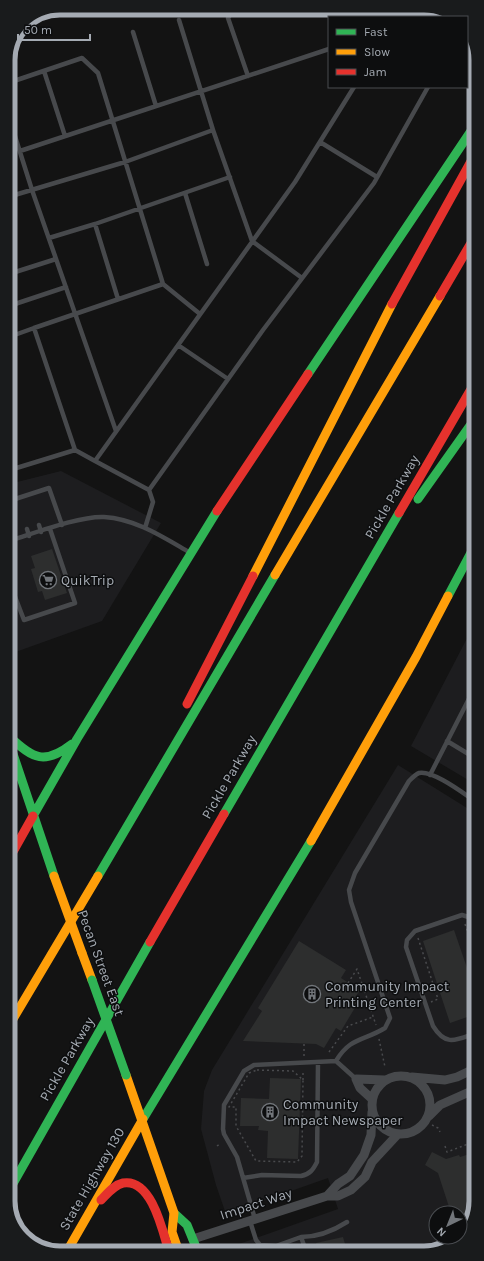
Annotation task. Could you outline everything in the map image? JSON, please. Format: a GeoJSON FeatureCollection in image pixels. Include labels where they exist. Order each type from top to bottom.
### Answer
{"type":"FeatureCollection","features":[{"type":"Feature","properties":{"kind":"main road"},"geometry":{"type":"LineString","coordinates":[[15,848],[77,739],[218,507],[469,135]]}},
{"type":"Feature","properties":{"kind":"main road"},"geometry":{"type":"LineString","coordinates":[[112,850],[396,295],[469,165]]}},
{"type":"Feature","properties":{"kind":"main road"},"geometry":{"type":"LineString","coordinates":[[15,1015],[469,246]]}},
{"type":"Feature","properties":{"kind":"main road","name":"Pickle Parkway"},"geometry":{"type":"LineString","coordinates":[[15,1180],[185,881],[469,393]]}},
{"type":"Feature","properties":{"kind":"main road"},"geometry":{"type":"LineString","coordinates":[[358,583],[469,427]]}},
{"type":"Feature","properties":{"kind":"main road","name":"State Highway 130"},"geometry":{"type":"LineString","coordinates":[[70,1246],[143,1119],[296,868],[416,657],[469,556]]}},
{"type":"Feature","properties":{"kind":"main road"},"geometry":{"type":"LineString","coordinates":[[15,742],[25,752],[36,757],[47,758],[60,754],[77,739]]}},
{"type":"Feature","properties":{"kind":"main road","name":"Pecan Street East"},"geometry":{"type":"LineString","coordinates":[[15,760],[54,876],[143,1119],[174,1213]]}},
{"type":"Feature","properties":{"kind":"main road"},"geometry":{"type":"LineString","coordinates":[[94,1206],[117,1185],[124,1182],[140,1186],[146,1192],[152,1203],[167,1246]]}},
{"type":"Feature","properties":{"kind":"main road"},"geometry":{"type":"LineString","coordinates":[[174,1213],[187,1225],[196,1246]]}},
{"type":"Feature","properties":{"kind":"main road"},"geometry":{"type":"LineString","coordinates":[[174,1213],[172,1232],[177,1246]]}},
{"type":"Feature","properties":{"kind":"street"},"geometry":{"type":"LineString","coordinates":[[372,1099],[360,1088],[356,1079],[386,1080],[401,1075],[445,1080],[457,1077],[469,1071]]}},
{"type":"Feature","properties":{"kind":"street"},"geometry":{"type":"LineString","coordinates":[[412,1077],[424,1086],[430,1095],[431,1120]]}},
{"type":"Feature","properties":{"kind":"street"},"geometry":{"type":"LineString","coordinates":[[386,1080],[376,1089],[372,1099],[372,1109],[375,1118],[384,1129],[398,1134],[411,1133],[420,1128],[431,1120],[440,1105],[469,1092]]}},
{"type":"Feature","properties":{"kind":"street","name":"Impact Way"},"geometry":{"type":"LineString","coordinates":[[328,1196],[338,1184],[350,1176],[364,1155],[372,1135],[372,1109]]}},
{"type":"Feature","properties":{"kind":"street","name":"Impact Way"},"geometry":{"type":"LineString","coordinates":[[193,1239],[328,1196],[338,1196],[351,1190],[365,1177],[372,1162],[398,1134]]}},
{"type":"Feature","properties":{"kind":"lane"},"geometry":{"type":"LineString","coordinates":[[230,15],[228,18],[248,76]]}},
{"type":"Feature","properties":{"kind":"lane"},"geometry":{"type":"LineString","coordinates":[[179,20],[213,130],[252,241],[302,278]]}},
{"type":"Feature","properties":{"kind":"lane"},"geometry":{"type":"LineString","coordinates":[[133,32],[156,106]]}},
{"type":"Feature","properties":{"kind":"lane"},"geometry":{"type":"LineString","coordinates":[[20,151],[201,92],[328,48]]}},
{"type":"Feature","properties":{"kind":"lane"},"geometry":{"type":"LineString","coordinates":[[15,81],[82,58],[98,73],[162,284],[200,314]]}},
{"type":"Feature","properties":{"kind":"lane"},"geometry":{"type":"LineString","coordinates":[[44,71],[65,136]]}},
{"type":"Feature","properties":{"kind":"lane"},"geometry":{"type":"LineString","coordinates":[[95,461],[295,182],[353,88]]}},
{"type":"Feature","properties":{"kind":"lane"},"geometry":{"type":"LineString","coordinates":[[149,490],[228,379],[377,176],[427,88]]}},
{"type":"Feature","properties":{"kind":"lane"},"geometry":{"type":"LineString","coordinates":[[15,195],[125,162],[213,130]]}},
{"type":"Feature","properties":{"kind":"lane"},"geometry":{"type":"LineString","coordinates":[[15,135],[32,190],[116,431]]}},
{"type":"Feature","properties":{"kind":"lane"},"geometry":{"type":"LineString","coordinates":[[320,142],[377,176]]}},
{"type":"Feature","properties":{"kind":"lane"},"geometry":{"type":"LineString","coordinates":[[49,238],[140,209],[230,177]]}},
{"type":"Feature","properties":{"kind":"lane"},"geometry":{"type":"LineString","coordinates":[[185,193],[207,264]]}},
{"type":"Feature","properties":{"kind":"lane"},"geometry":{"type":"LineString","coordinates":[[95,224],[118,299]]}},
{"type":"Feature","properties":{"kind":"lane"},"geometry":{"type":"LineString","coordinates":[[15,272],[56,259]]}},
{"type":"Feature","properties":{"kind":"lane"},"geometry":{"type":"LineString","coordinates":[[15,335],[162,284]]}},
{"type":"Feature","properties":{"kind":"lane"},"geometry":{"type":"LineString","coordinates":[[15,304],[66,287]]}},
{"type":"Feature","properties":{"kind":"lane"},"geometry":{"type":"LineString","coordinates":[[34,328],[75,450],[149,490],[153,502],[145,528]]}},
{"type":"Feature","properties":{"kind":"lane"},"geometry":{"type":"LineString","coordinates":[[178,345],[228,379]]}},
{"type":"Feature","properties":{"kind":"lane"},"geometry":{"type":"LineString","coordinates":[[15,468],[75,450]]}},
{"type":"Feature","properties":{"kind":"lane"},"geometry":{"type":"LineString","coordinates":[[15,499],[49,488],[62,525]]}},
{"type":"Feature","properties":{"kind":"lane"},"geometry":{"type":"LineString","coordinates":[[30,494],[32,500]]}},
{"type":"Feature","properties":{"kind":"lane"},"geometry":{"type":"LineString","coordinates":[[18,498],[19,504]]}},
{"type":"Feature","properties":{"kind":"lane"},"geometry":{"type":"LineString","coordinates":[[15,540],[89,518],[105,517],[145,528],[190,553]]}},
{"type":"Feature","properties":{"kind":"lane"},"geometry":{"type":"LineString","coordinates":[[39,525],[42,532]]}},
{"type":"Feature","properties":{"kind":"lane"},"geometry":{"type":"LineString","coordinates":[[27,529],[28,536]]}},
{"type":"Feature","properties":{"kind":"lane"},"geometry":{"type":"LineString","coordinates":[[15,597],[24,620],[74,603],[50,529]]}},
{"type":"Feature","properties":{"kind":"lane"},"geometry":{"type":"LineString","coordinates":[[430,775],[469,699]]}},
{"type":"Feature","properties":{"kind":"lane"},"geometry":{"type":"LineString","coordinates":[[447,741],[469,754]]}},
{"type":"Feature","properties":{"kind":"lane"},"geometry":{"type":"LineString","coordinates":[[336,1061],[342,1050],[348,1045],[385,1028],[390,1018],[351,902],[349,890],[351,882],[410,781],[420,773],[435,776],[469,797]]}},
{"type":"Feature","properties":{"kind":"lane"},"geometry":{"type":"LineString","coordinates":[[469,917],[462,914],[415,931],[407,940],[406,947],[433,1026],[437,1033],[447,1040],[454,1041],[469,1036]]}},
{"type":"Feature","properties":{"kind":"lane"},"geometry":{"type":"LineString","coordinates":[[347,1222],[337,1228],[313,1237],[301,1237],[276,1246],[260,1245],[256,1240],[237,1157],[223,1129],[224,1105],[244,1071],[254,1065],[336,1061],[356,1079]]}},
{"type":"Feature","properties":{"kind":"lane"},"geometry":{"type":"LineString","coordinates":[[243,1178],[262,1175],[301,1176],[306,1175],[314,1168],[317,1162],[318,1062]]}},
{"type":"Feature","properties":{"kind":"lane"},"geometry":{"type":"LineString","coordinates":[[301,1237],[304,1246]]}},
{"type":"Feature","properties":{"kind":"path"},"geometry":{"type":"LineString","coordinates":[[464,920],[469,935]]}},
{"type":"Feature","properties":{"kind":"path"},"geometry":{"type":"LineString","coordinates":[[417,936],[438,999],[431,1002]]}},
{"type":"Feature","properties":{"kind":"path"},"geometry":{"type":"LineString","coordinates":[[348,983],[357,969],[376,1025]]}},
{"type":"Feature","properties":{"kind":"path"},"geometry":{"type":"LineString","coordinates":[[329,1052],[348,1026],[373,1017]]}},
{"type":"Feature","properties":{"kind":"path"},"geometry":{"type":"LineString","coordinates":[[379,1039],[385,1067]]}},
{"type":"Feature","properties":{"kind":"path"},"geometry":{"type":"LineString","coordinates":[[304,1043],[304,1058]]}},
{"type":"Feature","properties":{"kind":"path"},"geometry":{"type":"LineString","coordinates":[[302,1080],[293,1073],[293,1071],[252,1071],[229,1107],[236,1107],[236,1126],[256,1161],[297,1162],[302,1156],[303,1070]]}},
{"type":"Feature","properties":{"kind":"path"},"geometry":{"type":"LineString","coordinates":[[431,1120],[440,1132]]}},
{"type":"Feature","properties":{"kind":"path"},"geometry":{"type":"LineString","coordinates":[[217,1146],[221,1143]]}},
{"type":"Feature","properties":{"kind":"path"},"geometry":{"type":"LineString","coordinates":[[445,1146],[448,1152],[469,1144]]}},
{"type":"Feature","properties":{"kind":"shaded area"},"geometry":{"type":"Polygon","coordinates":[[[61,471],[161,523],[102,621],[15,652],[15,482],[61,471]]]}},
{"type":"Feature","properties":{"kind":"shaded area"},"geometry":{"type":"Polygon","coordinates":[[[469,635],[469,780],[411,746],[469,635]]]}},
{"type":"Feature","properties":{"kind":"shaded area"},"geometry":{"type":"Polygon","coordinates":[[[398,765],[469,809],[468,1209],[468,1205],[428,1205],[428,1245],[432,1245],[233,1246],[338,1209],[328,1178],[226,1214],[216,1185],[201,1129],[204,1091],[212,1070],[398,765]]]}},
{"type":"Feature","properties":{"kind":"building","name":"QuikTrip"},"geometry":{"type":"Polygon","coordinates":[[[52,549],[67,593],[45,600],[42,591],[38,592],[31,569],[35,568],[31,556],[52,549]]]}},
{"type":"Feature","properties":{"kind":"building"},"geometry":{"type":"Polygon","coordinates":[[[454,930],[469,974],[469,1016],[450,1023],[423,941],[454,930]]]}},
{"type":"Feature","properties":{"kind":"building","name":"Community Impact Printing Center"},"geometry":{"type":"Polygon","coordinates":[[[299,941],[346,970],[341,978],[360,990],[354,999],[359,1001],[341,1031],[336,1028],[324,1048],[316,1044],[243,1041],[262,1011],[258,1008],[299,941]]]}},
{"type":"Feature","properties":{"kind":"building","name":"Community Impact Newspaper"},"geometry":{"type":"Polygon","coordinates":[[[270,1078],[301,1079],[298,1159],[267,1158],[268,1131],[258,1130],[259,1126],[240,1126],[241,1098],[269,1099],[270,1078]]]}},
{"type":"Feature","properties":{"kind":"building"},"geometry":{"type":"Polygon","coordinates":[[[432,1152],[446,1159],[459,1155],[460,1157],[469,1154],[468,1209],[468,1205],[448,1205],[438,1173],[425,1165],[432,1152]]]}},
{"type":"Feature","properties":{"kind":"building"},"geometry":{"type":"Polygon","coordinates":[[[343,1237],[346,1246],[317,1246],[316,1243],[343,1237]]]}},
{"type":"Feature","properties":{"kind":"traffic: fast"},"geometry":{"type":"LineString","coordinates":[[308,374],[469,134]]}},
{"type":"Feature","properties":{"kind":"traffic: fast"},"geometry":{"type":"LineString","coordinates":[[418,499],[469,427]]}},
{"type":"Feature","properties":{"kind":"traffic: fast"},"geometry":{"type":"LineString","coordinates":[[33,816],[77,739],[217,511]]}},
{"type":"Feature","properties":{"kind":"traffic: fast"},"geometry":{"type":"LineString","coordinates":[[224,814],[399,513]]}},
{"type":"Feature","properties":{"kind":"traffic: fast"},"geometry":{"type":"LineString","coordinates":[[448,596],[469,556]]}},
{"type":"Feature","properties":{"kind":"traffic: fast"},"geometry":{"type":"LineString","coordinates":[[98,876],[275,575]]}},
{"type":"Feature","properties":{"kind":"traffic: fast"},"geometry":{"type":"LineString","coordinates":[[15,741],[26,750],[40,757],[54,755],[63,751],[72,744]]}},
{"type":"Feature","properties":{"kind":"traffic: fast"},"geometry":{"type":"LineString","coordinates":[[15,760],[54,876]]}},
{"type":"Feature","properties":{"kind":"traffic: fast"},"geometry":{"type":"LineString","coordinates":[[143,1119],[311,841]]}},
{"type":"Feature","properties":{"kind":"traffic: fast"},"geometry":{"type":"LineString","coordinates":[[15,1180],[150,942]]}},
{"type":"Feature","properties":{"kind":"traffic: fast"},"geometry":{"type":"LineString","coordinates":[[92,980],[126,1075]]}},
{"type":"Feature","properties":{"kind":"traffic: fast"},"geometry":{"type":"LineString","coordinates":[[174,1213],[187,1225],[196,1246]]}},
{"type":"Feature","properties":{"kind":"traffic: slow"},"geometry":{"type":"LineString","coordinates":[[275,575],[440,296]]}},
{"type":"Feature","properties":{"kind":"traffic: slow"},"geometry":{"type":"LineString","coordinates":[[253,576],[392,304]]}},
{"type":"Feature","properties":{"kind":"traffic: slow"},"geometry":{"type":"LineString","coordinates":[[311,841],[416,657],[448,596]]}},
{"type":"Feature","properties":{"kind":"traffic: slow"},"geometry":{"type":"LineString","coordinates":[[54,876],[82,953]]}},
{"type":"Feature","properties":{"kind":"traffic: slow"},"geometry":{"type":"LineString","coordinates":[[15,1016],[98,876]]}},
{"type":"Feature","properties":{"kind":"traffic: slow"},"geometry":{"type":"LineString","coordinates":[[82,953],[92,980]]}},
{"type":"Feature","properties":{"kind":"traffic: slow"},"geometry":{"type":"LineString","coordinates":[[126,1075],[174,1213],[172,1232],[177,1246]]}},
{"type":"Feature","properties":{"kind":"traffic: slow"},"geometry":{"type":"LineString","coordinates":[[70,1246],[143,1119]]}},
{"type":"Feature","properties":{"kind":"traffic: jam"},"geometry":{"type":"LineString","coordinates":[[392,304],[469,165]]}},
{"type":"Feature","properties":{"kind":"traffic: jam"},"geometry":{"type":"LineString","coordinates":[[440,296],[469,247]]}},
{"type":"Feature","properties":{"kind":"traffic: jam"},"geometry":{"type":"LineString","coordinates":[[217,511],[308,374]]}},
{"type":"Feature","properties":{"kind":"traffic: jam"},"geometry":{"type":"LineString","coordinates":[[399,513],[469,393]]}},
{"type":"Feature","properties":{"kind":"traffic: jam"},"geometry":{"type":"LineString","coordinates":[[187,704],[253,576]]}},
{"type":"Feature","properties":{"kind":"traffic: jam"},"geometry":{"type":"LineString","coordinates":[[150,942],[224,814]]}},
{"type":"Feature","properties":{"kind":"traffic: jam"},"geometry":{"type":"LineString","coordinates":[[15,848],[33,816]]}},
{"type":"Feature","properties":{"kind":"traffic: jam"},"geometry":{"type":"LineString","coordinates":[[101,1200],[114,1188],[123,1183],[133,1184],[142,1189],[149,1197],[155,1208],[167,1246]]}},
{"type":"Feature","properties":{"kind":"place","name":"QuikTrip"},"geometry":{"type":"Point","coordinates":[48,580]}},
{"type":"Feature","properties":{"kind":"place","name":"Community Impact Printing Center"},"geometry":{"type":"Point","coordinates":[312,994]}},
{"type":"Feature","properties":{"kind":"place","name":"Community Impact Newspaper"},"geometry":{"type":"Point","coordinates":[270,1112]}}]}
